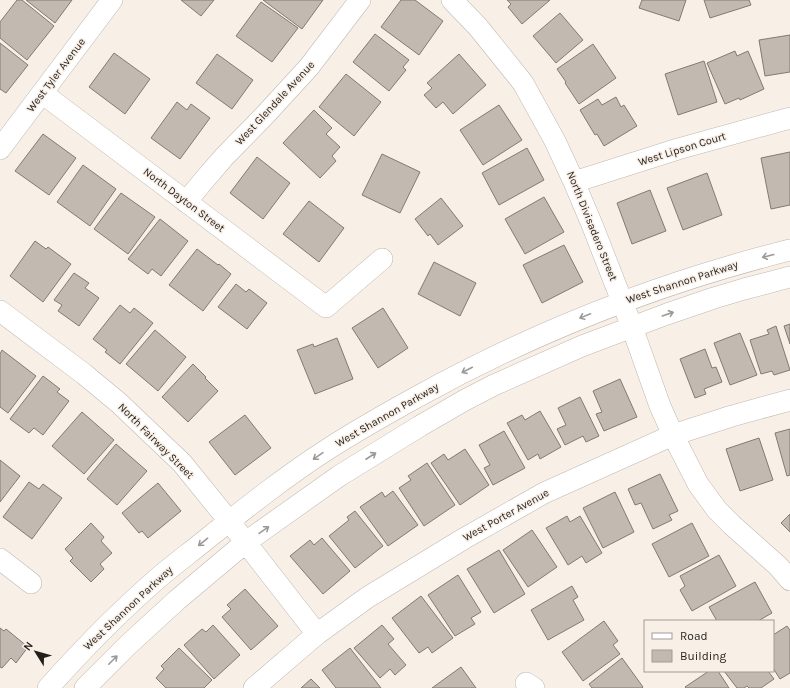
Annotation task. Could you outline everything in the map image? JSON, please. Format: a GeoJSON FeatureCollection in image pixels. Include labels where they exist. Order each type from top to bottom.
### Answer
{"type":"FeatureCollection","features":[{"type":"Feature","properties":{"kind":"street","name":"West Tyler Avenue"},"geometry":{"type":"LineString","coordinates":[[0,149],[112,0]]}},
{"type":"Feature","properties":{"kind":"street","name":"West Glendale Avenue"},"geometry":{"type":"LineString","coordinates":[[186,202],[224,157],[266,116],[309,67],[360,0]]}},
{"type":"Feature","properties":{"kind":"street","name":"North Divisadero Street"},"geometry":{"type":"LineString","coordinates":[[452,0],[478,27],[523,83],[555,141],[593,227],[632,327],[660,406],[698,484],[706,497],[717,510],[778,566],[790,580]]}},
{"type":"Feature","properties":{"kind":"street","name":"North Dayton Street"},"geometry":{"type":"LineString","coordinates":[[42,93],[326,307],[382,259]]}},
{"type":"Feature","properties":{"kind":"street","name":"West Lipson Court"},"geometry":{"type":"LineString","coordinates":[[574,182],[678,149],[790,118]]}},
{"type":"Feature","properties":{"kind":"street","name":"West Shannon Parkway"},"geometry":{"type":"LineString","coordinates":[[48,688],[65,668],[113,620],[157,579],[275,486],[371,422],[439,384],[541,334],[622,302],[708,273],[790,250]]}},
{"type":"Feature","properties":{"kind":"street"},"geometry":{"type":"LineString","coordinates":[[86,688],[128,645],[166,610],[246,542],[345,473],[420,426],[494,385],[582,346],[714,298],[790,277]]}},
{"type":"Feature","properties":{"kind":"street","name":"North Fairway Street"},"geometry":{"type":"LineString","coordinates":[[0,311],[84,374],[118,403],[182,463],[246,542],[317,634]]}},
{"type":"Feature","properties":{"kind":"street","name":"West Porter Avenue"},"geometry":{"type":"LineString","coordinates":[[254,688],[317,634],[368,597],[465,538],[544,493],[673,435],[732,416],[790,400]]}},
{"type":"Feature","properties":{"kind":"street"},"geometry":{"type":"LineString","coordinates":[[0,559],[31,583]]}},
{"type":"Feature","properties":{"kind":"building"},"geometry":{"type":"Polygon","coordinates":[[[17,0],[22,0],[54,26],[27,60],[0,38],[0,22],[17,0]]]}},
{"type":"Feature","properties":{"kind":"building"},"geometry":{"type":"Polygon","coordinates":[[[26,0],[72,0],[55,23],[26,0]]]}},
{"type":"Feature","properties":{"kind":"building"},"geometry":{"type":"Polygon","coordinates":[[[181,0],[214,0],[201,16],[181,0]]]}},
{"type":"Feature","properties":{"kind":"building"},"geometry":{"type":"Polygon","coordinates":[[[263,0],[323,0],[302,29],[263,0]]]}},
{"type":"Feature","properties":{"kind":"building"},"geometry":{"type":"Polygon","coordinates":[[[401,0],[415,0],[443,21],[419,55],[381,27],[401,0]]]}},
{"type":"Feature","properties":{"kind":"building"},"geometry":{"type":"Polygon","coordinates":[[[507,0],[550,0],[522,24],[508,7],[511,4],[507,0]]]}},
{"type":"Feature","properties":{"kind":"building"},"geometry":{"type":"Polygon","coordinates":[[[642,0],[686,0],[679,21],[639,8],[642,0]]]}},
{"type":"Feature","properties":{"kind":"building"},"geometry":{"type":"Polygon","coordinates":[[[704,0],[749,0],[751,5],[710,18],[704,0]]]}},
{"type":"Feature","properties":{"kind":"building"},"geometry":{"type":"Polygon","coordinates":[[[261,2],[298,28],[272,62],[236,36],[261,2]]]}},
{"type":"Feature","properties":{"kind":"building"},"geometry":{"type":"Polygon","coordinates":[[[560,13],[583,40],[556,63],[533,36],[560,13]]]}},
{"type":"Feature","properties":{"kind":"building"},"geometry":{"type":"Polygon","coordinates":[[[375,34],[409,60],[403,67],[406,70],[389,91],[353,62],[375,34]]]}},
{"type":"Feature","properties":{"kind":"building"},"geometry":{"type":"Polygon","coordinates":[[[790,35],[790,72],[765,76],[759,40],[790,35]]]}},
{"type":"Feature","properties":{"kind":"building"},"geometry":{"type":"Polygon","coordinates":[[[0,43],[28,65],[6,93],[0,89],[0,43]]]}},
{"type":"Feature","properties":{"kind":"building"},"geometry":{"type":"Polygon","coordinates":[[[593,44],[616,78],[579,104],[557,69],[593,44]]]}},
{"type":"Feature","properties":{"kind":"building"},"geometry":{"type":"Polygon","coordinates":[[[735,51],[737,56],[748,51],[764,89],[740,100],[739,98],[725,104],[707,63],[735,51]]]}},
{"type":"Feature","properties":{"kind":"building"},"geometry":{"type":"Polygon","coordinates":[[[114,53],[150,79],[125,114],[89,87],[114,53]]]}},
{"type":"Feature","properties":{"kind":"building"},"geometry":{"type":"Polygon","coordinates":[[[217,54],[253,80],[232,109],[196,83],[217,54]]]}},
{"type":"Feature","properties":{"kind":"building"},"geometry":{"type":"Polygon","coordinates":[[[459,54],[486,85],[453,114],[443,102],[436,108],[424,95],[432,88],[427,83],[459,54]]]}},
{"type":"Feature","properties":{"kind":"building"},"geometry":{"type":"Polygon","coordinates":[[[704,61],[717,102],[678,115],[665,74],[704,61]]]}},
{"type":"Feature","properties":{"kind":"building"},"geometry":{"type":"Polygon","coordinates":[[[346,74],[381,102],[354,136],[319,107],[346,74]]]}},
{"type":"Feature","properties":{"kind":"building"},"geometry":{"type":"Polygon","coordinates":[[[616,97],[621,107],[624,105],[637,126],[604,146],[597,134],[595,135],[580,110],[598,99],[602,105],[616,97]]]}},
{"type":"Feature","properties":{"kind":"building"},"geometry":{"type":"Polygon","coordinates":[[[177,102],[187,110],[191,104],[210,118],[180,159],[151,138],[177,102]]]}},
{"type":"Feature","properties":{"kind":"building"},"geometry":{"type":"Polygon","coordinates":[[[499,105],[522,140],[483,165],[460,130],[499,105]]]}},
{"type":"Feature","properties":{"kind":"building"},"geometry":{"type":"Polygon","coordinates":[[[314,110],[332,128],[326,134],[340,147],[332,156],[336,161],[320,178],[283,143],[314,110]]]}},
{"type":"Feature","properties":{"kind":"building"},"geometry":{"type":"Polygon","coordinates":[[[43,134],[76,158],[49,195],[15,171],[43,134]]]}},
{"type":"Feature","properties":{"kind":"building"},"geometry":{"type":"Polygon","coordinates":[[[527,148],[544,180],[499,205],[482,173],[527,148]]]}},
{"type":"Feature","properties":{"kind":"building"},"geometry":{"type":"Polygon","coordinates":[[[790,152],[790,205],[771,209],[761,158],[790,152]]]}},
{"type":"Feature","properties":{"kind":"building"},"geometry":{"type":"Polygon","coordinates":[[[382,154],[420,172],[400,213],[362,195],[382,154]]]}},
{"type":"Feature","properties":{"kind":"building"},"geometry":{"type":"Polygon","coordinates":[[[257,157],[290,183],[263,219],[230,193],[257,157]]]}},
{"type":"Feature","properties":{"kind":"building"},"geometry":{"type":"Polygon","coordinates":[[[83,165],[116,189],[90,226],[57,202],[83,165]]]}},
{"type":"Feature","properties":{"kind":"building"},"geometry":{"type":"Polygon","coordinates":[[[707,173],[722,215],[683,230],[667,188],[707,173]]]}},
{"type":"Feature","properties":{"kind":"building"},"geometry":{"type":"Polygon","coordinates":[[[650,190],[666,231],[632,244],[617,203],[650,190]]]}},
{"type":"Feature","properties":{"kind":"building"},"geometry":{"type":"Polygon","coordinates":[[[121,193],[155,217],[128,254],[94,229],[121,193]]]}},
{"type":"Feature","properties":{"kind":"building"},"geometry":{"type":"Polygon","coordinates":[[[544,197],[564,232],[525,254],[505,219],[544,197]]]}},
{"type":"Feature","properties":{"kind":"building"},"geometry":{"type":"Polygon","coordinates":[[[441,198],[463,226],[438,245],[430,234],[428,236],[415,219],[441,198]]]}},
{"type":"Feature","properties":{"kind":"building"},"geometry":{"type":"Polygon","coordinates":[[[309,201],[344,228],[319,262],[283,234],[309,201]]]}},
{"type":"Feature","properties":{"kind":"building"},"geometry":{"type":"Polygon","coordinates":[[[160,219],[188,241],[161,276],[152,269],[148,274],[128,259],[160,219]]]}},
{"type":"Feature","properties":{"kind":"building"},"geometry":{"type":"Polygon","coordinates":[[[35,241],[46,249],[48,247],[71,264],[43,302],[10,276],[35,241]]]}},
{"type":"Feature","properties":{"kind":"building"},"geometry":{"type":"Polygon","coordinates":[[[564,245],[583,282],[542,303],[523,265],[564,245]]]}},
{"type":"Feature","properties":{"kind":"building"},"geometry":{"type":"Polygon","coordinates":[[[197,249],[231,274],[203,311],[169,285],[197,249]]]}},
{"type":"Feature","properties":{"kind":"building"},"geometry":{"type":"Polygon","coordinates":[[[434,262],[476,283],[460,316],[418,294],[434,262]]]}},
{"type":"Feature","properties":{"kind":"building"},"geometry":{"type":"Polygon","coordinates":[[[74,273],[89,283],[85,288],[99,298],[79,326],[58,311],[62,305],[54,300],[74,273]]]}},
{"type":"Feature","properties":{"kind":"building"},"geometry":{"type":"Polygon","coordinates":[[[236,284],[246,292],[249,289],[267,303],[247,329],[218,307],[236,284]]]}},
{"type":"Feature","properties":{"kind":"building"},"geometry":{"type":"Polygon","coordinates":[[[120,305],[130,313],[134,308],[153,323],[120,364],[105,352],[107,350],[93,339],[120,305]]]}},
{"type":"Feature","properties":{"kind":"building"},"geometry":{"type":"Polygon","coordinates":[[[383,308],[408,348],[378,368],[352,328],[383,308]]]}},
{"type":"Feature","properties":{"kind":"building"},"geometry":{"type":"Polygon","coordinates":[[[790,324],[790,344],[784,326],[790,324]]]}},
{"type":"Feature","properties":{"kind":"building"},"geometry":{"type":"Polygon","coordinates":[[[776,326],[790,370],[774,375],[772,371],[761,374],[750,340],[769,334],[767,330],[776,326]]]}},
{"type":"Feature","properties":{"kind":"building"},"geometry":{"type":"Polygon","coordinates":[[[155,330],[186,357],[158,391],[126,364],[155,330]]]}},
{"type":"Feature","properties":{"kind":"building"},"geometry":{"type":"Polygon","coordinates":[[[740,333],[757,375],[730,385],[714,343],[740,333]]]}},
{"type":"Feature","properties":{"kind":"building"},"geometry":{"type":"Polygon","coordinates":[[[337,338],[353,379],[315,394],[297,350],[313,344],[314,347],[337,338]]]}},
{"type":"Feature","properties":{"kind":"building"},"geometry":{"type":"Polygon","coordinates":[[[705,349],[712,368],[716,367],[722,382],[704,389],[706,394],[695,398],[680,359],[705,349]]]}},
{"type":"Feature","properties":{"kind":"building"},"geometry":{"type":"Polygon","coordinates":[[[2,350],[36,376],[8,413],[0,407],[0,354],[2,350]]]}},
{"type":"Feature","properties":{"kind":"building"},"geometry":{"type":"Polygon","coordinates":[[[193,364],[218,391],[188,422],[162,397],[193,364]]]}},
{"type":"Feature","properties":{"kind":"building"},"geometry":{"type":"Polygon","coordinates":[[[43,376],[60,389],[57,392],[69,401],[43,435],[34,428],[29,433],[10,419],[43,376]]]}},
{"type":"Feature","properties":{"kind":"building"},"geometry":{"type":"Polygon","coordinates":[[[620,379],[637,417],[604,431],[596,414],[602,412],[593,391],[620,379]]]}},
{"type":"Feature","properties":{"kind":"building"},"geometry":{"type":"Polygon","coordinates":[[[580,397],[599,436],[586,442],[583,436],[565,445],[557,429],[566,425],[558,408],[580,397]]]}},
{"type":"Feature","properties":{"kind":"building"},"geometry":{"type":"Polygon","coordinates":[[[540,411],[561,447],[540,459],[538,454],[528,460],[507,423],[522,415],[525,420],[540,411]]]}},
{"type":"Feature","properties":{"kind":"building"},"geometry":{"type":"Polygon","coordinates":[[[82,412],[114,440],[84,474],[52,446],[82,412]]]}},
{"type":"Feature","properties":{"kind":"building"},"geometry":{"type":"Polygon","coordinates":[[[245,415],[271,448],[235,475],[209,442],[245,415]]]}},
{"type":"Feature","properties":{"kind":"building"},"geometry":{"type":"Polygon","coordinates":[[[790,429],[790,475],[787,476],[775,433],[790,429]]]}},
{"type":"Feature","properties":{"kind":"building"},"geometry":{"type":"Polygon","coordinates":[[[504,431],[525,468],[493,485],[484,468],[490,465],[479,445],[504,431]]]}},
{"type":"Feature","properties":{"kind":"building"},"geometry":{"type":"Polygon","coordinates":[[[759,438],[773,480],[740,491],[726,449],[759,438]]]}},
{"type":"Feature","properties":{"kind":"building"},"geometry":{"type":"Polygon","coordinates":[[[116,444],[147,471],[117,505],[87,479],[116,444]]]}},
{"type":"Feature","properties":{"kind":"building"},"geometry":{"type":"Polygon","coordinates":[[[465,449],[489,485],[460,505],[431,463],[444,454],[448,460],[465,449]]]}},
{"type":"Feature","properties":{"kind":"building"},"geometry":{"type":"Polygon","coordinates":[[[0,460],[20,476],[0,502],[0,460]]]}},
{"type":"Feature","properties":{"kind":"building"},"geometry":{"type":"Polygon","coordinates":[[[427,463],[455,505],[424,526],[399,488],[411,480],[408,476],[427,463]]]}},
{"type":"Feature","properties":{"kind":"building"},"geometry":{"type":"Polygon","coordinates":[[[660,474],[678,511],[669,515],[672,520],[653,529],[641,503],[635,505],[628,489],[660,474]]]}},
{"type":"Feature","properties":{"kind":"building"},"geometry":{"type":"Polygon","coordinates":[[[29,482],[39,489],[43,484],[62,498],[32,539],[3,517],[29,482]]]}},
{"type":"Feature","properties":{"kind":"building"},"geometry":{"type":"Polygon","coordinates":[[[158,483],[181,511],[148,538],[142,531],[139,533],[122,513],[158,483]]]}},
{"type":"Feature","properties":{"kind":"building"},"geometry":{"type":"Polygon","coordinates":[[[393,491],[418,525],[388,546],[360,507],[382,492],[385,497],[393,491]]]}},
{"type":"Feature","properties":{"kind":"building"},"geometry":{"type":"Polygon","coordinates":[[[615,492],[634,532],[603,548],[583,508],[615,492]]]}},
{"type":"Feature","properties":{"kind":"building"},"geometry":{"type":"Polygon","coordinates":[[[355,511],[383,546],[355,568],[329,536],[349,520],[347,517],[355,511]]]}},
{"type":"Feature","properties":{"kind":"building"},"geometry":{"type":"Polygon","coordinates":[[[790,514],[790,532],[781,523],[790,514]]]}},
{"type":"Feature","properties":{"kind":"building"},"geometry":{"type":"Polygon","coordinates":[[[567,516],[570,522],[580,516],[602,553],[586,563],[582,556],[568,565],[546,528],[567,516]]]}},
{"type":"Feature","properties":{"kind":"building"},"geometry":{"type":"Polygon","coordinates":[[[91,523],[104,537],[101,541],[112,553],[100,564],[104,569],[91,582],[70,561],[73,558],[65,549],[91,523]]]}},
{"type":"Feature","properties":{"kind":"building"},"geometry":{"type":"Polygon","coordinates":[[[692,523],[709,556],[669,577],[652,544],[692,523]]]}},
{"type":"Feature","properties":{"kind":"building"},"geometry":{"type":"Polygon","coordinates":[[[532,530],[557,567],[528,587],[503,550],[532,530]]]}},
{"type":"Feature","properties":{"kind":"building"},"geometry":{"type":"Polygon","coordinates":[[[322,538],[350,571],[323,594],[290,556],[310,540],[314,545],[322,538]]]}},
{"type":"Feature","properties":{"kind":"building"},"geometry":{"type":"Polygon","coordinates":[[[499,550],[525,594],[494,613],[467,569],[499,550]]]}},
{"type":"Feature","properties":{"kind":"building"},"geometry":{"type":"Polygon","coordinates":[[[719,555],[736,586],[692,611],[680,590],[685,586],[680,576],[719,555]]]}},
{"type":"Feature","properties":{"kind":"building"},"geometry":{"type":"Polygon","coordinates":[[[458,575],[481,612],[471,618],[475,624],[455,636],[428,595],[458,575]]]}},
{"type":"Feature","properties":{"kind":"building"},"geometry":{"type":"Polygon","coordinates":[[[755,582],[772,613],[760,620],[716,620],[709,607],[755,582]]]}},
{"type":"Feature","properties":{"kind":"building"},"geometry":{"type":"Polygon","coordinates":[[[572,586],[578,597],[573,600],[584,620],[548,640],[531,610],[572,586]]]}},
{"type":"Feature","properties":{"kind":"building"},"geometry":{"type":"Polygon","coordinates":[[[245,589],[278,626],[251,650],[222,617],[231,609],[227,605],[245,589]]]}},
{"type":"Feature","properties":{"kind":"building"},"geometry":{"type":"Polygon","coordinates":[[[421,596],[453,638],[432,653],[428,647],[419,653],[392,618],[421,596]]]}},
{"type":"Feature","properties":{"kind":"building"},"geometry":{"type":"Polygon","coordinates":[[[604,621],[618,641],[613,645],[620,654],[583,681],[562,652],[604,621]]]}},
{"type":"Feature","properties":{"kind":"building"},"geometry":{"type":"Polygon","coordinates":[[[213,625],[240,655],[214,679],[184,645],[202,629],[206,632],[213,625]]]}},
{"type":"Feature","properties":{"kind":"building"},"geometry":{"type":"Polygon","coordinates":[[[382,625],[394,639],[388,644],[406,665],[395,675],[390,669],[380,678],[354,648],[382,625]]]}},
{"type":"Feature","properties":{"kind":"building"},"geometry":{"type":"Polygon","coordinates":[[[787,626],[790,630],[790,673],[780,679],[774,670],[774,634],[787,626]]]}},
{"type":"Feature","properties":{"kind":"building"},"geometry":{"type":"Polygon","coordinates":[[[0,628],[4,631],[6,629],[28,647],[16,663],[11,658],[2,668],[0,667],[0,628]]]}},
{"type":"Feature","properties":{"kind":"building"},"geometry":{"type":"Polygon","coordinates":[[[179,648],[212,680],[204,688],[166,688],[156,678],[164,669],[161,666],[179,648]]]}},
{"type":"Feature","properties":{"kind":"building"},"geometry":{"type":"Polygon","coordinates":[[[350,648],[381,688],[336,688],[322,670],[350,648]]]}},
{"type":"Feature","properties":{"kind":"building"},"geometry":{"type":"Polygon","coordinates":[[[622,658],[643,687],[642,688],[592,688],[589,684],[622,658]]]}},
{"type":"Feature","properties":{"kind":"building"},"geometry":{"type":"Polygon","coordinates":[[[461,667],[476,688],[432,688],[461,667]]]}},
{"type":"Feature","properties":{"kind":"building"},"geometry":{"type":"Polygon","coordinates":[[[708,672],[719,672],[729,688],[686,688],[685,687],[708,672]]]}},
{"type":"Feature","properties":{"kind":"building"},"geometry":{"type":"Polygon","coordinates":[[[725,672],[769,672],[774,679],[761,688],[749,688],[747,686],[744,688],[737,688],[725,672]]]}},
{"type":"Feature","properties":{"kind":"building"},"geometry":{"type":"Polygon","coordinates":[[[311,679],[320,688],[301,688],[311,679]]]}}]}
